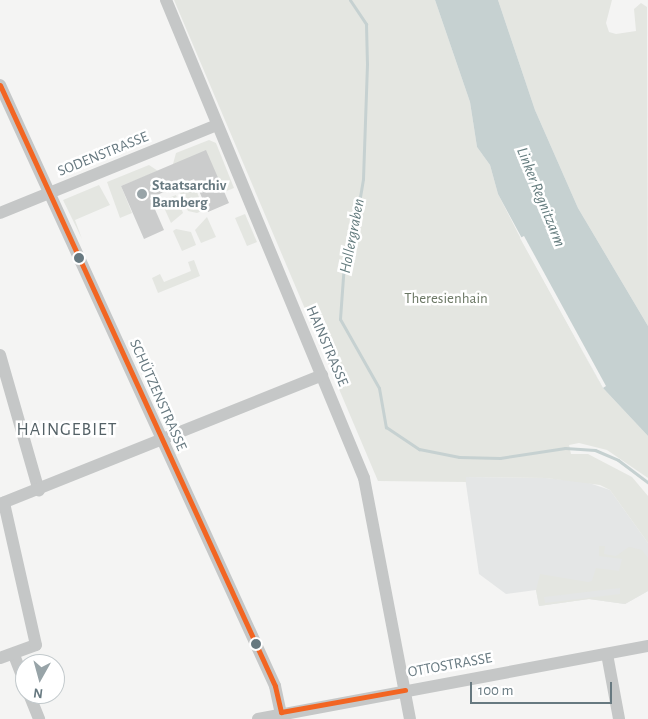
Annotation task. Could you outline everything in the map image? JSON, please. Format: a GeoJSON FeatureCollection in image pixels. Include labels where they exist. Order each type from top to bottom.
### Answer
{"type":"FeatureCollection","features":[{"type":"Feature","properties":{"kind":"street","name":"HAINSTRASSE"},"geometry":{"type":"LineString","coordinates":[[166,0],[322,375],[367,489],[410,719]]}},
{"type":"Feature","properties":{"kind":"street","name":"SCHÜTZENSTRASSE"},"geometry":{"type":"LineString","coordinates":[[0,85],[160,442],[275,686],[282,715]]}},
{"type":"Feature","properties":{"kind":"street","name":"SODENSTRASSE"},"geometry":{"type":"LineString","coordinates":[[0,213],[217,124]]}},
{"type":"Feature","properties":{"kind":"street"},"geometry":{"type":"LineString","coordinates":[[0,355],[39,491]]}},
{"type":"Feature","properties":{"kind":"street"},"geometry":{"type":"LineString","coordinates":[[0,658],[33,648],[36,640],[2,504],[39,491],[322,375]]}},
{"type":"Feature","properties":{"kind":"street","name":"OTTOSTRASSE"},"geometry":{"type":"LineString","coordinates":[[258,719],[648,646]]}},
{"type":"Feature","properties":{"kind":"street"},"geometry":{"type":"LineString","coordinates":[[607,654],[619,719]]}},
{"type":"Feature","properties":{"kind":"street"},"geometry":{"type":"LineString","coordinates":[[33,704],[39,719]]}},
{"type":"Feature","properties":{"kind":"shaded area"},"geometry":{"type":"Polygon","coordinates":[[[465,477],[546,478],[586,482],[610,490],[648,543],[648,591],[625,604],[589,599],[539,606],[536,590],[506,594],[479,574],[465,477]]]}},
{"type":"Feature","properties":{"kind":"green space","name":"Theresienhain"},"geometry":{"type":"Polygon","coordinates":[[[174,0],[435,0],[470,102],[477,147],[490,165],[498,194],[520,237],[603,388],[648,436],[648,478],[607,450],[579,443],[569,445],[571,454],[588,454],[632,477],[648,496],[648,543],[610,490],[600,485],[546,478],[466,477],[466,482],[378,481],[174,0]]]}},
{"type":"Feature","properties":{"kind":"green space"},"geometry":{"type":"Polygon","coordinates":[[[498,0],[612,0],[606,23],[609,32],[616,34],[636,31],[634,9],[641,3],[647,7],[648,326],[578,208],[535,110],[498,0]]]}},
{"type":"Feature","properties":{"kind":"green space"},"geometry":{"type":"Polygon","coordinates":[[[209,140],[216,143],[234,188],[224,192],[173,164],[176,153],[209,140]]]}},
{"type":"Feature","properties":{"kind":"green space"},"geometry":{"type":"Polygon","coordinates":[[[149,165],[158,171],[121,186],[132,213],[120,218],[107,182],[149,165]]]}},
{"type":"Feature","properties":{"kind":"green space"},"geometry":{"type":"Polygon","coordinates":[[[99,185],[110,205],[75,220],[82,239],[63,200],[99,185]]]}},
{"type":"Feature","properties":{"kind":"green space"},"geometry":{"type":"Polygon","coordinates":[[[195,187],[204,210],[197,213],[188,211],[180,193],[195,187]]]}},
{"type":"Feature","properties":{"kind":"green space"},"geometry":{"type":"Polygon","coordinates":[[[176,195],[183,213],[171,223],[161,201],[176,195]]]}},
{"type":"Feature","properties":{"kind":"green space"},"geometry":{"type":"Polygon","coordinates":[[[245,214],[257,242],[247,246],[235,218],[245,214]]]}},
{"type":"Feature","properties":{"kind":"green space"},"geometry":{"type":"Polygon","coordinates":[[[207,217],[216,237],[201,243],[195,230],[207,217]]]}},
{"type":"Feature","properties":{"kind":"green space"},"geometry":{"type":"Polygon","coordinates":[[[176,229],[191,232],[196,245],[182,251],[173,231],[176,229]]]}},
{"type":"Feature","properties":{"kind":"green space"},"geometry":{"type":"Polygon","coordinates":[[[194,260],[200,276],[158,293],[152,278],[160,274],[164,282],[191,271],[188,262],[194,260]]]}},
{"type":"Feature","properties":{"kind":"green space"},"geometry":{"type":"Polygon","coordinates":[[[599,546],[605,546],[604,554],[616,556],[629,547],[642,550],[648,558],[648,591],[625,604],[589,599],[539,606],[536,590],[540,574],[588,582],[592,581],[596,568],[619,571],[622,559],[599,556],[599,546]],[[620,588],[544,597],[545,603],[620,594],[620,588]]]}},
{"type":"Feature","properties":{"kind":"water","name":"Linker Regnitzarm"},"geometry":{"type":"Polygon","coordinates":[[[435,0],[498,0],[535,110],[578,208],[648,326],[648,436],[603,388],[498,194],[490,165],[477,147],[470,102],[435,0]]]}},
{"type":"Feature","properties":{"kind":"pier"},"geometry":{"type":"Polygon","coordinates":[[[524,236],[606,386],[603,388],[520,238],[524,236]]]}},
{"type":"Feature","properties":{"kind":"building","name":"Staatsarchiv Bamberg"},"geometry":{"type":"Polygon","coordinates":[[[206,150],[229,203],[208,212],[194,179],[150,198],[164,230],[144,239],[121,186],[206,150]]]}},
{"type":"Feature","properties":{"kind":"waterway","name":"Hollergraben"},"geometry":{"type":"LineString","coordinates":[[350,0],[366,24],[367,64],[363,179],[355,227],[344,263],[340,319],[379,388],[386,427],[419,449],[459,457],[500,458],[565,448],[595,450],[618,460],[648,483]]}},
{"type":"Feature","properties":{"kind":"transit line"},"geometry":{"type":"LineString","coordinates":[[0,85],[275,686],[281,712]]}},
{"type":"Feature","properties":{"kind":"transit line"},"geometry":{"type":"LineString","coordinates":[[281,712],[405,690]]}},
{"type":"Feature","properties":{"kind":"place","name":"Staatsarchiv Bamberg"},"geometry":{"type":"Point","coordinates":[142,194]}},
{"type":"Feature","properties":{"kind":"district","name":"HAINGEBIET"},"geometry":{"type":"Point","coordinates":[67,430]}}]}
